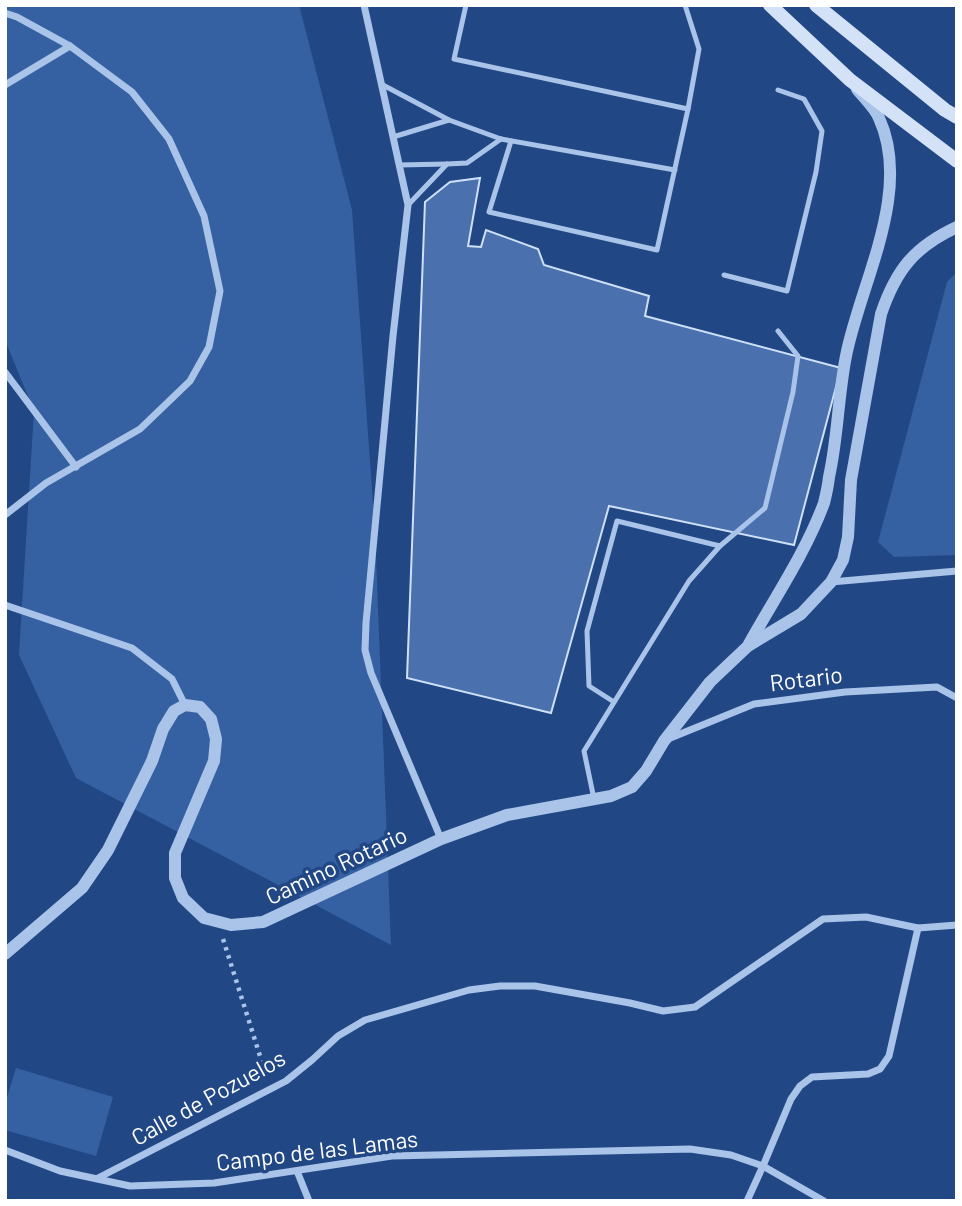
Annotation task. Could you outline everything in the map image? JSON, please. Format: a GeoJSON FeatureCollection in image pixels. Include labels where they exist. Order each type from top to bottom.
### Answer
{"type":"FeatureCollection","features":[{"type":"Feature","properties":{"kind":"main road"},"geometry":{"type":"LineString","coordinates":[[770,5],[850,80],[957,162]]}},
{"type":"Feature","properties":{"kind":"main road"},"geometry":{"type":"LineString","coordinates":[[816,5],[957,117]]}},
{"type":"Feature","properties":{"kind":"street"},"geometry":{"type":"LineString","coordinates":[[364,5],[408,205],[365,650],[371,673],[441,839]]}},
{"type":"Feature","properties":{"kind":"street"},"geometry":{"type":"LineString","coordinates":[[5,13],[70,46],[132,92],[169,139],[204,216],[220,291],[209,347],[190,381],[140,429],[46,483],[5,515]]}},
{"type":"Feature","properties":{"kind":"street"},"geometry":{"type":"LineString","coordinates":[[5,85],[70,46]]}},
{"type":"Feature","properties":{"kind":"street"},"geometry":{"type":"LineString","coordinates":[[748,646],[794,566],[824,502],[834,457],[846,354],[876,256],[889,198],[887,144],[879,117],[850,80]]}},
{"type":"Feature","properties":{"kind":"street"},"geometry":{"type":"LineString","coordinates":[[748,646],[801,614],[831,582],[843,560],[848,537],[851,480],[881,314],[901,270],[917,252],[957,227]]}},
{"type":"Feature","properties":{"kind":"street"},"geometry":{"type":"LineString","coordinates":[[5,372],[76,467]]}},
{"type":"Feature","properties":{"kind":"street"},"geometry":{"type":"LineString","coordinates":[[831,582],[957,571]]}},
{"type":"Feature","properties":{"kind":"street"},"geometry":{"type":"LineString","coordinates":[[5,605],[132,648],[172,679],[185,705]]}},
{"type":"Feature","properties":{"kind":"street","name":"Camino Rotario"},"geometry":{"type":"LineString","coordinates":[[218,922],[231,925],[263,922],[441,839],[506,815],[611,796],[632,787],[710,682],[748,646]]}},
{"type":"Feature","properties":{"kind":"street","name":"Rotario"},"geometry":{"type":"LineString","coordinates":[[664,741],[754,704],[845,692],[936,687],[957,698]]}},
{"type":"Feature","properties":{"kind":"street"},"geometry":{"type":"LineString","coordinates":[[5,954],[82,888],[108,850],[152,761],[163,729],[174,711],[185,705],[200,707],[211,719],[216,740],[214,761],[175,853],[175,878],[183,898],[204,918],[218,922]]}},
{"type":"Feature","properties":{"kind":"street","name":"Calle de Pozuelos"},"geometry":{"type":"LineString","coordinates":[[98,1178],[286,1080],[338,1035],[365,1020],[469,990],[500,986],[535,986],[663,1011],[695,1007],[823,919],[866,918],[918,928],[957,925]]}},
{"type":"Feature","properties":{"kind":"street"},"geometry":{"type":"LineString","coordinates":[[747,1201],[791,1099],[800,1086],[812,1077],[867,1074],[880,1069],[889,1056],[918,928]]}},
{"type":"Feature","properties":{"kind":"street","name":"Campo de las Lamas"},"geometry":{"type":"LineString","coordinates":[[5,1150],[60,1171],[130,1186],[214,1183],[392,1156],[690,1149],[731,1155],[763,1166],[824,1201]]}},
{"type":"Feature","properties":{"kind":"street"},"geometry":{"type":"LineString","coordinates":[[297,1171],[309,1201]]}},
{"type":"Feature","properties":{"kind":"lane"},"geometry":{"type":"LineString","coordinates":[[466,5],[454,59],[688,109]]}},
{"type":"Feature","properties":{"kind":"lane"},"geometry":{"type":"LineString","coordinates":[[511,141],[489,212],[657,250],[699,49],[685,5]]}},
{"type":"Feature","properties":{"kind":"lane"},"geometry":{"type":"LineString","coordinates":[[381,84],[449,120],[501,139],[675,170]]}},
{"type":"Feature","properties":{"kind":"lane"},"geometry":{"type":"LineString","coordinates":[[724,275],[787,291],[816,172],[822,131],[804,99],[778,90]]}},
{"type":"Feature","properties":{"kind":"lane"},"geometry":{"type":"LineString","coordinates":[[393,137],[449,120]]}},
{"type":"Feature","properties":{"kind":"lane"},"geometry":{"type":"LineString","coordinates":[[399,164],[467,163],[501,139]]}},
{"type":"Feature","properties":{"kind":"lane"},"geometry":{"type":"LineString","coordinates":[[408,205],[446,164]]}},
{"type":"Feature","properties":{"kind":"lane"},"geometry":{"type":"LineString","coordinates":[[594,799],[584,751],[689,581],[720,546],[765,508],[793,392],[798,356],[778,331]]}},
{"type":"Feature","properties":{"kind":"lane"},"geometry":{"type":"LineString","coordinates":[[614,702],[589,686],[587,631],[617,521],[720,546]]}},
{"type":"Feature","properties":{"kind":"path"},"geometry":{"type":"LineString","coordinates":[[218,922],[270,1089]]}},
{"type":"Feature","properties":{"kind":"shaded area"},"geometry":{"type":"Polygon","coordinates":[[[5,5],[299,5],[352,210],[375,531],[391,945],[76,778],[19,655],[34,411],[5,340],[5,5]]]}},
{"type":"Feature","properties":{"kind":"shaded area"},"geometry":{"type":"Polygon","coordinates":[[[957,272],[957,555],[894,557],[878,542],[947,282],[957,272]]]}},
{"type":"Feature","properties":{"kind":"shaded area"},"geometry":{"type":"Polygon","coordinates":[[[16,1068],[113,1097],[96,1156],[5,1130],[5,1104],[16,1068]]]}},
{"type":"Feature","properties":{"kind":"building"},"geometry":{"type":"Polygon","coordinates":[[[480,178],[468,246],[481,247],[486,230],[538,249],[544,265],[649,296],[645,316],[841,368],[794,545],[609,506],[551,713],[407,678],[425,202],[450,182],[480,178]]]}}]}
